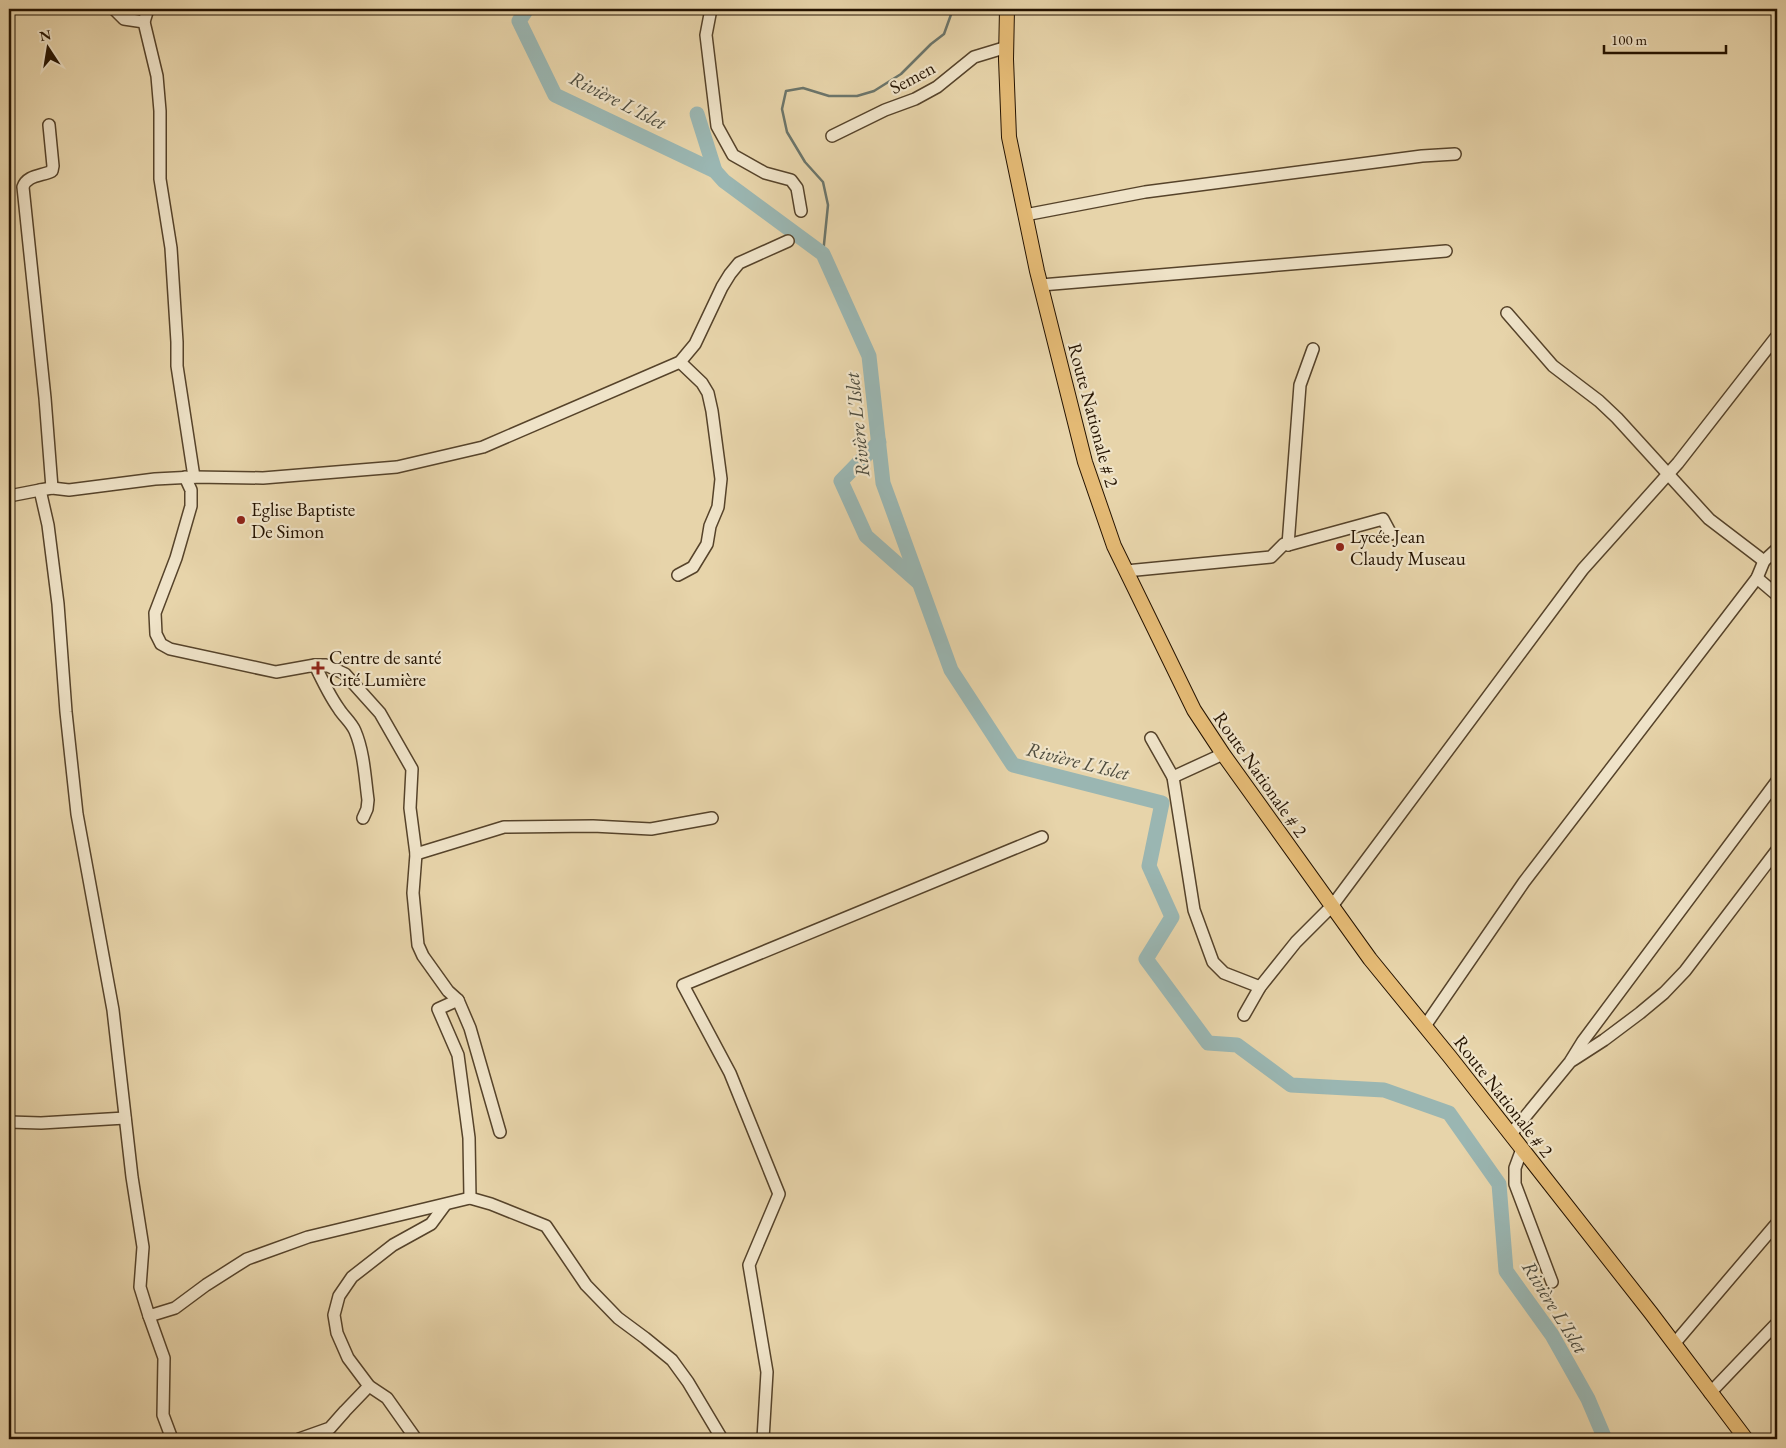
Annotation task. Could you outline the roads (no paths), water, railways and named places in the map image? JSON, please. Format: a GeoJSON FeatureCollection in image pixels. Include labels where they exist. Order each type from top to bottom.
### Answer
{"type":"FeatureCollection","features":[{"type":"Feature","properties":{"kind":"main road","name":"Route Nationale # 2"},"geometry":{"type":"LineString","coordinates":[[1007,9],[1006,47],[1009,138],[1040,285],[1085,462],[1114,546],[1194,710],[1223,754],[1370,959],[1511,1134],[1746,1439]]}},
{"type":"Feature","properties":{"kind":"street"},"geometry":{"type":"LineString","coordinates":[[114,9],[124,19],[144,22]]}},
{"type":"Feature","properties":{"kind":"street"},"geometry":{"type":"LineString","coordinates":[[148,9],[144,22],[157,76],[160,111],[160,179],[171,248],[177,366],[192,506],[176,558],[155,613],[156,634],[161,644],[170,649],[276,672],[315,665],[326,665],[345,674],[380,713],[412,768],[410,808],[416,854],[413,893],[418,945],[423,956],[448,991],[458,1000],[470,1028],[500,1132]]}},
{"type":"Feature","properties":{"kind":"street"},"geometry":{"type":"LineString","coordinates":[[711,9],[706,35],[717,126],[733,155],[765,173],[791,180],[797,188],[801,211]]}},
{"type":"Feature","properties":{"kind":"street","name":"Semen"},"geometry":{"type":"LineString","coordinates":[[832,136],[937,87],[974,57],[1006,47]]}},
{"type":"Feature","properties":{"kind":"street"},"geometry":{"type":"LineString","coordinates":[[49,125],[52,171],[30,178],[23,187],[45,398],[48,525],[58,604],[66,712],[77,814],[113,1010],[142,1247],[140,1286],[148,1316],[164,1358],[163,1415],[172,1439]]}},
{"type":"Feature","properties":{"kind":"street"},"geometry":{"type":"LineString","coordinates":[[1025,215],[1145,192],[1422,156],[1455,154]]}},
{"type":"Feature","properties":{"kind":"street"},"geometry":{"type":"LineString","coordinates":[[9,496],[46,489],[69,490],[189,477],[263,478],[397,466],[483,447],[680,362],[695,344],[722,287],[740,262],[788,241]]}},
{"type":"Feature","properties":{"kind":"street"},"geometry":{"type":"LineString","coordinates":[[1040,285],[1446,251]]}},
{"type":"Feature","properties":{"kind":"street"},"geometry":{"type":"LineString","coordinates":[[1507,313],[1553,366],[1599,401],[1617,418],[1709,519],[1764,562]]}},
{"type":"Feature","properties":{"kind":"street"},"geometry":{"type":"LineString","coordinates":[[1244,1015],[1260,987],[1296,942],[1332,906],[1583,569],[1667,474],[1777,336]]}},
{"type":"Feature","properties":{"kind":"street"},"geometry":{"type":"LineString","coordinates":[[1288,544],[1300,386],[1313,349]]}},
{"type":"Feature","properties":{"kind":"street"},"geometry":{"type":"LineString","coordinates":[[678,575],[693,567],[707,544],[710,526],[718,508],[722,479],[708,393],[702,383],[680,362]]}},
{"type":"Feature","properties":{"kind":"street"},"geometry":{"type":"LineString","coordinates":[[1126,571],[1271,556],[1284,544],[1383,519],[1392,534]]}},
{"type":"Feature","properties":{"kind":"street"},"geometry":{"type":"LineString","coordinates":[[1425,1026],[1524,882],[1757,578],[1764,562],[1777,548]]}},
{"type":"Feature","properties":{"kind":"street"},"geometry":{"type":"LineString","coordinates":[[1757,578],[1777,595]]}},
{"type":"Feature","properties":{"kind":"street"},"geometry":{"type":"LineString","coordinates":[[315,665],[340,711],[351,723],[360,745],[368,800],[363,818]]}},
{"type":"Feature","properties":{"kind":"street"},"geometry":{"type":"LineString","coordinates":[[1151,738],[1173,777],[1194,910],[1213,962],[1224,973],[1260,987]]}},
{"type":"Feature","properties":{"kind":"street"},"geometry":{"type":"LineString","coordinates":[[1173,777],[1223,754]]}},
{"type":"Feature","properties":{"kind":"street"},"geometry":{"type":"LineString","coordinates":[[1511,1134],[1570,1062],[1583,1040],[1777,781]]}},
{"type":"Feature","properties":{"kind":"street"},"geometry":{"type":"LineString","coordinates":[[416,854],[504,827],[593,826],[651,829],[712,818]]}},
{"type":"Feature","properties":{"kind":"street"},"geometry":{"type":"LineString","coordinates":[[763,1439],[767,1372],[749,1265],[779,1194],[730,1074],[683,985],[1042,837]]}},
{"type":"Feature","properties":{"kind":"street"},"geometry":{"type":"LineString","coordinates":[[1570,1062],[1640,1013],[1685,971],[1777,850]]}},
{"type":"Feature","properties":{"kind":"street"},"geometry":{"type":"LineString","coordinates":[[458,1000],[438,1009],[458,1055],[469,1138],[470,1198]]}},
{"type":"Feature","properties":{"kind":"street"},"geometry":{"type":"LineString","coordinates":[[9,1122],[41,1123],[125,1118]]}},
{"type":"Feature","properties":{"kind":"street"},"geometry":{"type":"LineString","coordinates":[[1522,1149],[1515,1168],[1515,1184],[1552,1282]]}},
{"type":"Feature","properties":{"kind":"street"},"geometry":{"type":"LineString","coordinates":[[148,1316],[175,1308],[247,1260],[308,1237],[470,1198],[491,1204],[546,1226],[586,1285],[618,1318],[672,1360],[688,1382],[722,1439]]}},
{"type":"Feature","properties":{"kind":"street"},"geometry":{"type":"LineString","coordinates":[[416,1439],[387,1398],[369,1386],[348,1358],[337,1333],[334,1315],[339,1296],[352,1277],[393,1245],[431,1224],[445,1205]]}},
{"type":"Feature","properties":{"kind":"street"},"geometry":{"type":"LineString","coordinates":[[1674,1344],[1777,1223]]}},
{"type":"Feature","properties":{"kind":"street"},"geometry":{"type":"LineString","coordinates":[[1710,1393],[1777,1323]]}},
{"type":"Feature","properties":{"kind":"street"},"geometry":{"type":"LineString","coordinates":[[299,1439],[330,1428],[369,1386]]}},
{"type":"Feature","properties":{"kind":"waterway","name":"Rivière L'Islet"},"geometry":{"type":"LineString","coordinates":[[527,9],[519,21],[555,95],[715,171],[724,181],[823,254],[869,356],[883,483],[951,670],[1013,765],[1162,803],[1149,866],[1172,917],[1146,959],[1208,1043],[1237,1045],[1291,1085],[1384,1090],[1449,1113],[1499,1184],[1506,1271],[1552,1335],[1588,1399],[1605,1439]]}},
{"type":"Feature","properties":{"kind":"waterway"},"geometry":{"type":"LineString","coordinates":[[823,254],[828,205],[823,182],[805,162],[787,132],[782,109],[786,91],[803,88],[829,96],[857,96],[874,91],[901,74],[931,44],[944,34],[953,9]]}},
{"type":"Feature","properties":{"kind":"waterway"},"geometry":{"type":"LineString","coordinates":[[697,114],[715,171]]}},
{"type":"Feature","properties":{"kind":"waterway"},"geometry":{"type":"LineString","coordinates":[[879,442],[841,481],[866,536],[918,582]]}},
{"type":"Feature","properties":{"kind":"place","name":"Eglise Baptiste De Simon"},"geometry":{"type":"Point","coordinates":[241,520]}},
{"type":"Feature","properties":{"kind":"place","name":"Lycée Jean Claudy Museau"},"geometry":{"type":"Point","coordinates":[1340,547]}},
{"type":"Feature","properties":{"kind":"place","name":"Centre de santé Cité Lumière"},"geometry":{"type":"Point","coordinates":[318,668]}}]}
